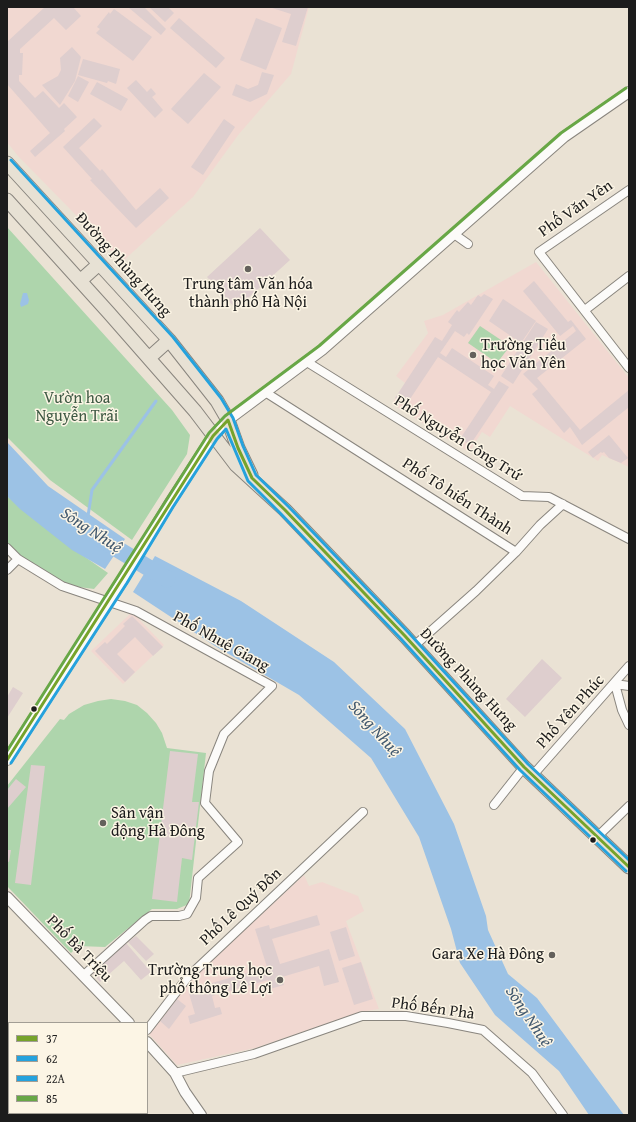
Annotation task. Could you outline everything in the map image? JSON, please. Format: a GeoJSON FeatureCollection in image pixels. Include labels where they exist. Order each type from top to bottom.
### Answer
{"type":"FeatureCollection","features":[{"type":"Feature","properties":{"kind":"main road","name":"Đường Phùng Hưng"},"geometry":{"type":"LineString","coordinates":[[7,163],[169,340],[217,401],[228,420],[238,448],[252,478]]}},
{"type":"Feature","properties":{"kind":"main road","name":"Đường Phùng Hưng"},"geometry":{"type":"LineString","coordinates":[[7,200],[195,411],[236,465],[252,478],[285,510],[414,646],[528,771],[629,867]]}},
{"type":"Feature","properties":{"kind":"main road"},"geometry":{"type":"LineString","coordinates":[[80,281],[99,264]]}},
{"type":"Feature","properties":{"kind":"main road"},"geometry":{"type":"LineString","coordinates":[[149,358],[169,340]]}},
{"type":"Feature","properties":{"kind":"street"},"geometry":{"type":"LineString","coordinates":[[7,760],[117,590],[169,504],[213,436],[228,420],[307,362],[564,137],[629,92]]}},
{"type":"Feature","properties":{"kind":"street","name":"Phố Văn Yên"},"geometry":{"type":"LineString","coordinates":[[585,310],[538,252],[629,190]]}},
{"type":"Feature","properties":{"kind":"street"},"geometry":{"type":"LineString","coordinates":[[454,234],[468,244]]}},
{"type":"Feature","properties":{"kind":"street"},"geometry":{"type":"LineString","coordinates":[[629,276],[585,310],[629,368]]}},
{"type":"Feature","properties":{"kind":"street","name":"Phố Nguyễn Công Trứ"},"geometry":{"type":"LineString","coordinates":[[307,362],[522,496],[549,497],[629,539]]}},
{"type":"Feature","properties":{"kind":"street","name":"Phố Tô hiến Thành"},"geometry":{"type":"LineString","coordinates":[[265,392],[516,552],[476,591],[414,646]]}},
{"type":"Feature","properties":{"kind":"street"},"geometry":{"type":"LineString","coordinates":[[516,552],[540,525],[563,504]]}},
{"type":"Feature","properties":{"kind":"street","name":"Phố Nhuệ Giang"},"geometry":{"type":"LineString","coordinates":[[7,548],[18,560],[62,586],[136,611],[272,686],[224,734],[209,771],[205,803],[238,842],[198,878],[196,898],[187,914],[178,916],[151,916],[84,975]]}},
{"type":"Feature","properties":{"kind":"street"},"geometry":{"type":"LineString","coordinates":[[7,570],[18,560]]}},
{"type":"Feature","properties":{"kind":"street","name":"Phố Yên Phúc"},"geometry":{"type":"LineString","coordinates":[[494,805],[615,684],[629,666]]}},
{"type":"Feature","properties":{"kind":"street"},"geometry":{"type":"LineString","coordinates":[[629,686],[615,684],[622,710],[629,725]]}},
{"type":"Feature","properties":{"kind":"street"},"geometry":{"type":"LineString","coordinates":[[597,837],[629,806]]}},
{"type":"Feature","properties":{"kind":"street","name":"Phố Lê Quý Đôn"},"geometry":{"type":"LineString","coordinates":[[148,1029],[186,978],[362,812]]}},
{"type":"Feature","properties":{"kind":"street","name":"Phố Bà Triệu"},"geometry":{"type":"LineString","coordinates":[[7,897],[128,1022]]}},
{"type":"Feature","properties":{"kind":"street","name":"Phố Bến Phà"},"geometry":{"type":"LineString","coordinates":[[175,1073],[254,1054],[362,1016],[406,1016],[448,1022],[483,1030],[532,1073],[563,1115]]}},
{"type":"Feature","properties":{"kind":"street"},"geometry":{"type":"LineString","coordinates":[[148,1043],[175,1073],[185,1092],[201,1115]]}},
{"type":"Feature","properties":{"kind":"shaded area"},"geometry":{"type":"Polygon","coordinates":[[[7,7],[309,7],[291,74],[239,134],[193,197],[122,262],[18,156],[7,142],[7,7]]]}},
{"type":"Feature","properties":{"kind":"shaded area"},"geometry":{"type":"Polygon","coordinates":[[[536,262],[629,378],[629,467],[602,455],[598,461],[510,406],[490,437],[482,432],[469,452],[392,404],[405,383],[396,376],[428,333],[424,321],[443,315],[536,262]]]}},
{"type":"Feature","properties":{"kind":"shaded area"},"geometry":{"type":"Polygon","coordinates":[[[130,614],[135,615],[164,645],[123,684],[91,651],[130,614]]]}},
{"type":"Feature","properties":{"kind":"shaded area","name":"Trường Trung học phổ thông Lê Lợi"},"geometry":{"type":"Polygon","coordinates":[[[304,875],[309,886],[322,882],[358,896],[364,911],[346,921],[379,1009],[360,1012],[255,1048],[177,1065],[148,1033],[180,992],[203,968],[304,875]]]}},
{"type":"Feature","properties":{"kind":"green space","name":"Vườn hoa Nguyễn Trãi"},"geometry":{"type":"Polygon","coordinates":[[[7,227],[172,410],[190,435],[187,454],[132,540],[50,480],[7,437],[7,227]]]}},
{"type":"Feature","properties":{"kind":"green space"},"geometry":{"type":"Polygon","coordinates":[[[480,326],[510,346],[497,363],[468,343],[480,326]]]}},
{"type":"Feature","properties":{"kind":"green space"},"geometry":{"type":"Polygon","coordinates":[[[7,496],[75,550],[108,573],[94,589],[64,585],[20,557],[7,546],[7,496]]]}},
{"type":"Feature","properties":{"kind":"green space","name":"Sân vận động Hà Đông"},"geometry":{"type":"Polygon","coordinates":[[[111,699],[137,705],[147,713],[162,733],[167,748],[206,753],[189,904],[177,909],[152,909],[105,947],[78,946],[71,953],[7,886],[7,786],[60,719],[64,720],[69,714],[84,705],[111,699]]]}},
{"type":"Feature","properties":{"kind":"water"},"geometry":{"type":"Polygon","coordinates":[[[23,293],[27,293],[29,300],[28,304],[21,307],[20,304],[23,293]]]}},
{"type":"Feature","properties":{"kind":"water"},"geometry":{"type":"Polygon","coordinates":[[[7,442],[48,486],[125,539],[105,569],[72,550],[20,509],[7,496],[7,442]]]}},
{"type":"Feature","properties":{"kind":"water"},"geometry":{"type":"Polygon","coordinates":[[[155,556],[241,601],[334,662],[405,729],[454,824],[486,916],[488,930],[508,974],[537,998],[624,1115],[589,1115],[559,1071],[495,1015],[460,963],[451,929],[419,837],[371,758],[299,695],[215,646],[133,592],[155,556]]]}},
{"type":"Feature","properties":{"kind":"building"},"geometry":{"type":"Polygon","coordinates":[[[45,7],[73,7],[81,16],[66,30],[54,18],[20,49],[20,53],[23,53],[22,75],[19,75],[19,81],[35,98],[43,91],[59,108],[64,103],[77,117],[64,129],[65,131],[35,157],[30,151],[50,133],[7,84],[7,42],[45,7]]]}},
{"type":"Feature","properties":{"kind":"building"},"geometry":{"type":"Polygon","coordinates":[[[128,7],[144,7],[166,29],[161,35],[128,7]]]}},
{"type":"Feature","properties":{"kind":"building"},"geometry":{"type":"Polygon","coordinates":[[[149,7],[168,7],[174,13],[165,22],[149,7]]]}},
{"type":"Feature","properties":{"kind":"building"},"geometry":{"type":"Polygon","coordinates":[[[269,7],[308,7],[296,46],[282,42],[291,14],[269,7]]]}},
{"type":"Feature","properties":{"kind":"building"},"geometry":{"type":"Polygon","coordinates":[[[114,9],[152,37],[133,61],[96,33],[100,29],[97,27],[109,12],[110,14],[114,9]]]}},
{"type":"Feature","properties":{"kind":"building"},"geometry":{"type":"Polygon","coordinates":[[[179,18],[225,58],[216,68],[170,28],[179,18]]]}},
{"type":"Feature","properties":{"kind":"building"},"geometry":{"type":"Polygon","coordinates":[[[256,18],[282,28],[266,70],[240,60],[256,18]]]}},
{"type":"Feature","properties":{"kind":"building"},"geometry":{"type":"Polygon","coordinates":[[[72,47],[81,57],[75,81],[60,105],[42,85],[58,76],[61,70],[60,58],[72,47]]]}},
{"type":"Feature","properties":{"kind":"building"},"geometry":{"type":"Polygon","coordinates":[[[83,59],[120,69],[116,84],[78,75],[83,59]]]}},
{"type":"Feature","properties":{"kind":"building"},"geometry":{"type":"Polygon","coordinates":[[[262,72],[274,75],[267,94],[250,102],[232,95],[236,84],[248,89],[258,85],[262,72]]]}},
{"type":"Feature","properties":{"kind":"building"},"geometry":{"type":"Polygon","coordinates":[[[204,73],[221,87],[188,124],[171,109],[204,73]]]}},
{"type":"Feature","properties":{"kind":"building"},"geometry":{"type":"Polygon","coordinates":[[[78,76],[89,82],[78,102],[68,96],[78,76]]]}},
{"type":"Feature","properties":{"kind":"building"},"geometry":{"type":"Polygon","coordinates":[[[136,80],[147,92],[151,88],[156,94],[152,97],[163,110],[155,118],[127,88],[136,80]]]}},
{"type":"Feature","properties":{"kind":"building"},"geometry":{"type":"Polygon","coordinates":[[[97,82],[128,99],[121,111],[90,94],[97,82]]]}},
{"type":"Feature","properties":{"kind":"building"},"geometry":{"type":"Polygon","coordinates":[[[94,118],[102,126],[79,148],[100,171],[102,169],[136,210],[160,188],[169,198],[136,228],[90,180],[92,179],[63,147],[94,118]]]}},
{"type":"Feature","properties":{"kind":"building"},"geometry":{"type":"Polygon","coordinates":[[[224,119],[235,127],[203,175],[191,167],[224,119]]]}},
{"type":"Feature","properties":{"kind":"building","name":"Trung tâm Văn hóa thành phố Hà Nội"},"geometry":{"type":"Polygon","coordinates":[[[260,228],[290,260],[236,309],[207,277],[260,228]]]}},
{"type":"Feature","properties":{"kind":"building"},"geometry":{"type":"Polygon","coordinates":[[[534,281],[568,322],[571,320],[586,339],[537,378],[580,430],[629,390],[629,407],[582,445],[570,427],[564,433],[532,394],[538,389],[523,374],[576,331],[573,326],[560,336],[523,291],[534,281]]]}},
{"type":"Feature","properties":{"kind":"building"},"geometry":{"type":"Polygon","coordinates":[[[484,294],[493,299],[469,335],[467,333],[464,337],[455,331],[440,353],[446,357],[452,348],[494,376],[488,385],[494,389],[499,381],[509,387],[470,445],[460,439],[491,392],[438,357],[406,405],[395,398],[435,337],[442,341],[452,325],[448,322],[457,310],[459,312],[468,302],[471,305],[478,295],[481,297],[484,294]]]}},
{"type":"Feature","properties":{"kind":"building"},"geometry":{"type":"Polygon","coordinates":[[[503,299],[536,321],[521,343],[489,321],[503,299]]]}},
{"type":"Feature","properties":{"kind":"building"},"geometry":{"type":"Polygon","coordinates":[[[536,322],[548,329],[513,384],[501,376],[536,322]]]}},
{"type":"Feature","properties":{"kind":"building"},"geometry":{"type":"Polygon","coordinates":[[[609,435],[628,458],[621,463],[609,458],[604,452],[601,452],[593,458],[588,452],[609,435]]]}},
{"type":"Feature","properties":{"kind":"building"},"geometry":{"type":"Polygon","coordinates":[[[132,616],[163,647],[153,656],[135,637],[117,654],[135,672],[125,682],[95,651],[105,642],[107,644],[125,626],[123,624],[132,616]]]}},
{"type":"Feature","properties":{"kind":"building"},"geometry":{"type":"Polygon","coordinates":[[[542,659],[562,678],[525,717],[506,699],[542,659]]]}},
{"type":"Feature","properties":{"kind":"building"},"geometry":{"type":"Polygon","coordinates":[[[13,687],[23,693],[7,718],[7,697],[13,687]]]}},
{"type":"Feature","properties":{"kind":"building"},"geometry":{"type":"Polygon","coordinates":[[[170,751],[198,754],[192,802],[199,802],[192,860],[182,858],[177,902],[152,899],[170,751]]]}},
{"type":"Feature","properties":{"kind":"building"},"geometry":{"type":"Polygon","coordinates":[[[31,765],[45,766],[31,885],[15,883],[31,765]]]}},
{"type":"Feature","properties":{"kind":"building"},"geometry":{"type":"Polygon","coordinates":[[[16,779],[26,787],[7,809],[7,790],[16,779]]]}},
{"type":"Feature","properties":{"kind":"building"},"geometry":{"type":"Polygon","coordinates":[[[7,850],[11,850],[9,862],[7,861],[7,850]]]}},
{"type":"Feature","properties":{"kind":"building"},"geometry":{"type":"Polygon","coordinates":[[[317,915],[320,925],[272,939],[280,964],[329,949],[339,982],[324,986],[319,966],[282,977],[284,985],[270,989],[268,980],[212,996],[215,1008],[220,1007],[222,1014],[190,1024],[188,1016],[195,1014],[188,990],[267,967],[255,929],[269,925],[270,929],[317,915]]]}},
{"type":"Feature","properties":{"kind":"building"},"geometry":{"type":"Polygon","coordinates":[[[346,927],[355,956],[339,961],[330,932],[346,927]]]}},
{"type":"Feature","properties":{"kind":"building"},"geometry":{"type":"Polygon","coordinates":[[[136,936],[154,954],[146,961],[128,942],[136,936]]]}},
{"type":"Feature","properties":{"kind":"building"},"geometry":{"type":"Polygon","coordinates":[[[126,943],[151,972],[141,980],[124,961],[100,982],[92,973],[126,943]]]}},
{"type":"Feature","properties":{"kind":"building"},"geometry":{"type":"Polygon","coordinates":[[[361,962],[373,999],[354,1005],[342,968],[361,962]]]}},
{"type":"Feature","properties":{"kind":"building"},"geometry":{"type":"Polygon","coordinates":[[[177,999],[186,1006],[169,1029],[160,1021],[177,999]]]}},
{"type":"Feature","properties":{"kind":"waterway"},"geometry":{"type":"LineString","coordinates":[[88,516],[92,490],[156,401]]}},
{"type":"Feature","properties":{"kind":"waterway","name":"Sông Nhuệ"},"geometry":{"type":"LineString","coordinates":[[99,538],[167,579]]}},
{"type":"Feature","properties":{"kind":"transit line","name":"85"},"geometry":{"type":"LineString","coordinates":[[7,751],[209,433],[225,416],[319,346],[561,133],[626,88]]}},
{"type":"Feature","properties":{"kind":"transit line","name":"22A"},"geometry":{"type":"LineString","coordinates":[[11,160],[173,337],[221,398],[233,418],[243,446],[256,475],[289,507],[409,633],[528,764],[629,860]]}},
{"type":"Feature","properties":{"kind":"transit line","name":"37"},"geometry":{"type":"LineString","coordinates":[[7,760],[213,436],[228,420],[238,448],[252,478],[285,510],[405,636],[524,767],[629,867]]}},
{"type":"Feature","properties":{"kind":"transit line","name":"62"},"geometry":{"type":"LineString","coordinates":[[11,763],[127,583],[173,507],[217,439],[226,429],[248,481],[401,639],[520,770],[626,871]]}},
{"type":"Feature","properties":{"kind":"place","name":"Trung tâm Văn hóa thành phố Hà Nội"},"geometry":{"type":"Point","coordinates":[248,269]}},
{"type":"Feature","properties":{"kind":"place","name":"Trường Tiểu học Văn Yên"},"geometry":{"type":"Point","coordinates":[473,355]}},
{"type":"Feature","properties":{"kind":"place","name":"Sân vận động Hà Đông"},"geometry":{"type":"Point","coordinates":[103,823]}},
{"type":"Feature","properties":{"kind":"place","name":"Gara Xe Hà Đông"},"geometry":{"type":"Point","coordinates":[552,955]}},
{"type":"Feature","properties":{"kind":"place","name":"Trường Trung học phổ thông Lê Lợi"},"geometry":{"type":"Point","coordinates":[280,980]}}]}
